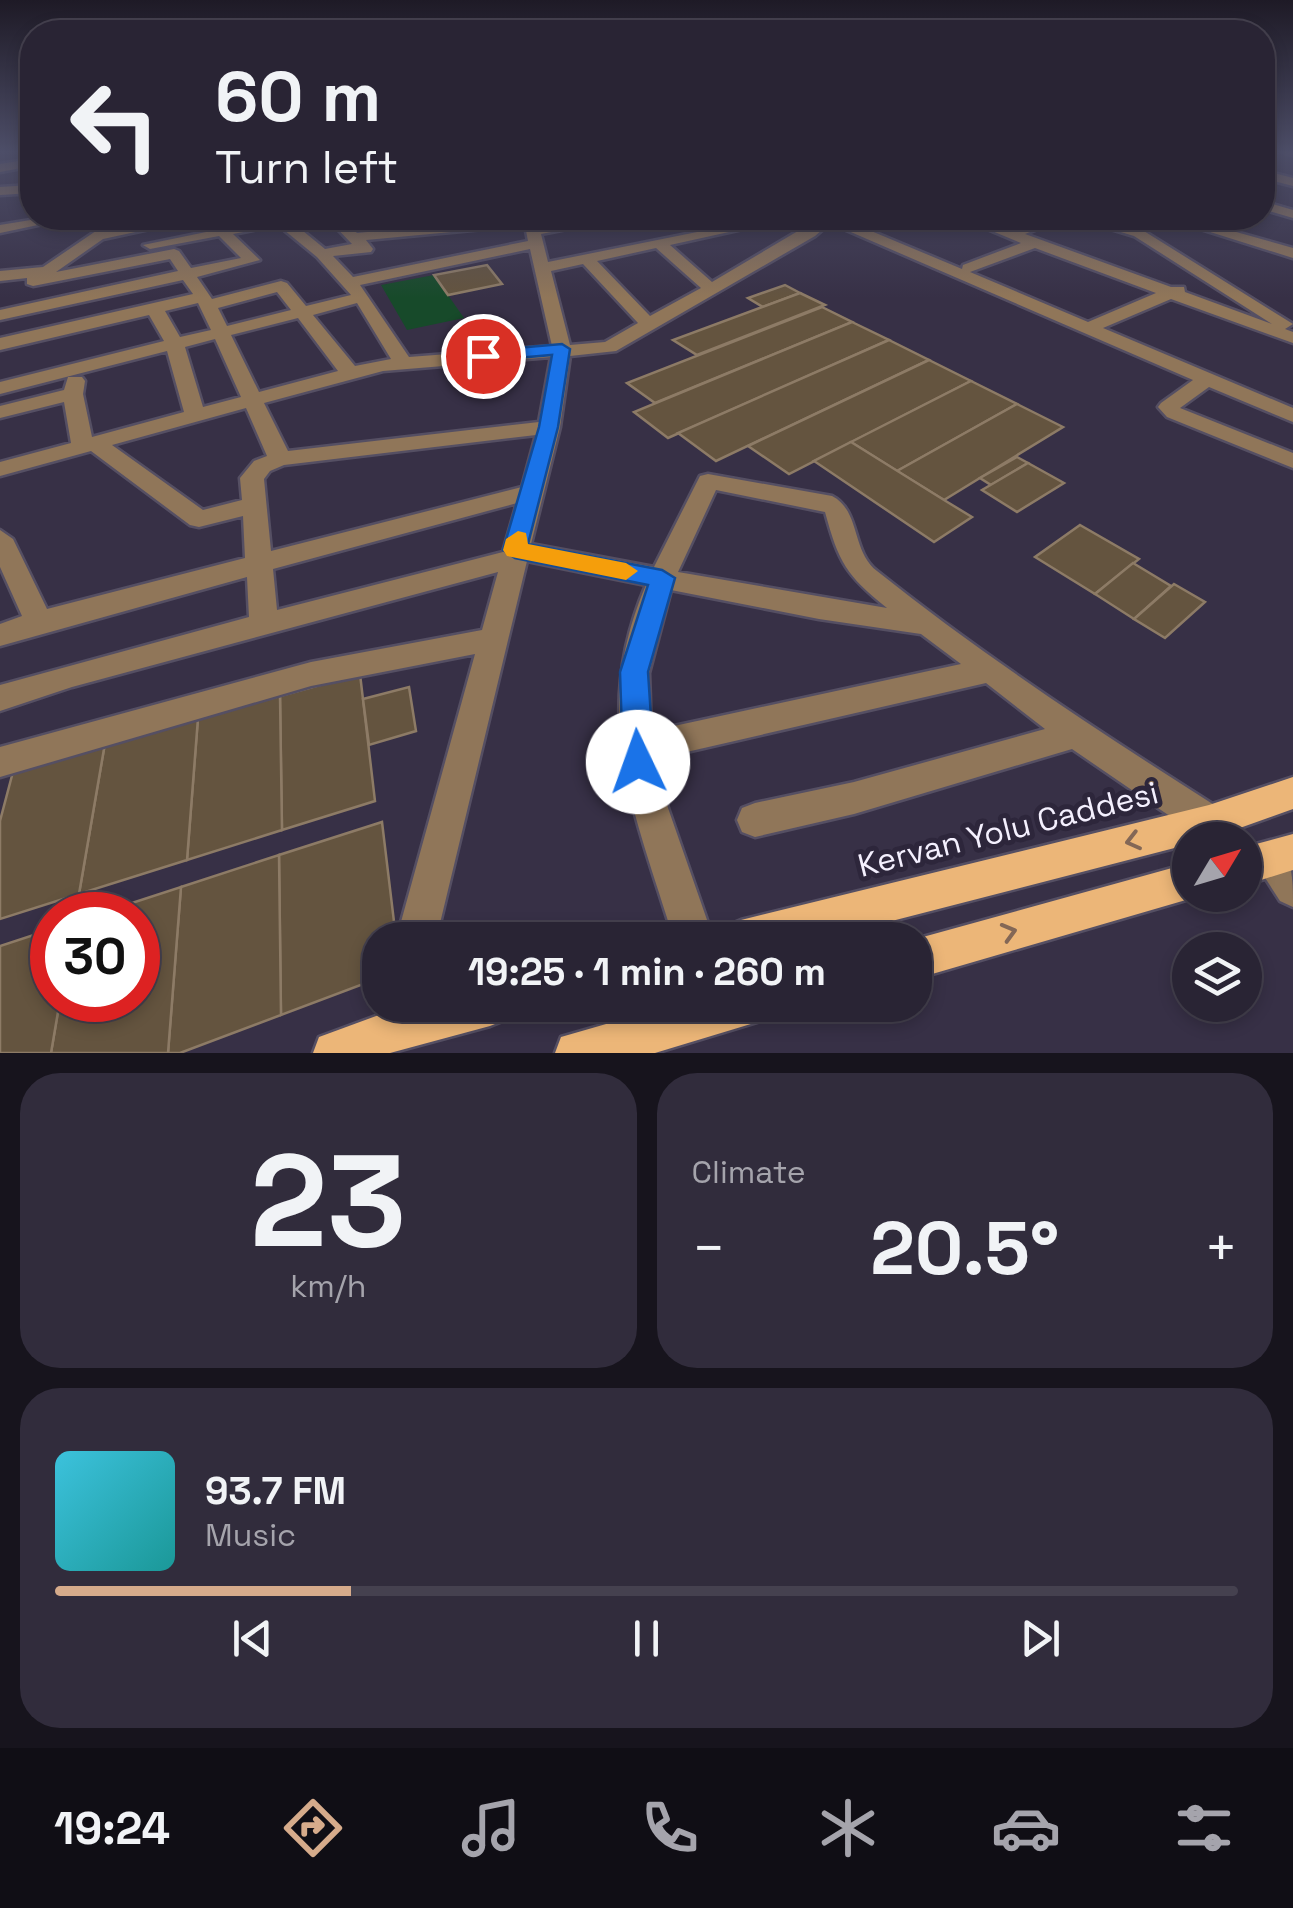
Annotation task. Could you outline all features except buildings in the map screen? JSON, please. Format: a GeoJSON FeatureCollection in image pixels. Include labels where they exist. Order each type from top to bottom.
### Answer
{"type":"FeatureCollection","features":[{"type":"Feature","properties":{"kind":"main road","name":"Kervan Yolu Caddesi"},"geometry":{"type":"LineString","coordinates":[[1209,822],[1293,793]]}},
{"type":"Feature","properties":{"kind":"main road","name":"Kervan Yolu Caddesi"},"geometry":{"type":"LineString","coordinates":[[812,922],[1172,831]]}},
{"type":"Feature","properties":{"kind":"main road"},"geometry":{"type":"LineString","coordinates":[[932,953],[1172,887]]}},
{"type":"Feature","properties":{"kind":"main road"},"geometry":{"type":"LineString","coordinates":[[335,1053],[423,1022]]}},
{"type":"Feature","properties":{"kind":"main road"},"geometry":{"type":"LineString","coordinates":[[578,1053],[688,1022]]}},
{"type":"Feature","properties":{"kind":"street"},"geometry":{"type":"LineString","coordinates":[[0,306],[105,230]]}},
{"type":"Feature","properties":{"kind":"street"},"geometry":{"type":"LineString","coordinates":[[96,236],[128,230]]}},
{"type":"Feature","properties":{"kind":"street"},"geometry":{"type":"LineString","coordinates":[[47,271],[232,230]]}},
{"type":"Feature","properties":{"kind":"street"},"geometry":{"type":"LineString","coordinates":[[297,230],[356,290],[404,364]]}},
{"type":"Feature","properties":{"kind":"street"},"geometry":{"type":"LineString","coordinates":[[346,230],[391,274]]}},
{"type":"Feature","properties":{"kind":"street"},"geometry":{"type":"LineString","coordinates":[[322,254],[417,230]]}},
{"type":"Feature","properties":{"kind":"street"},"geometry":{"type":"LineString","coordinates":[[0,388],[304,314],[391,274],[526,230]]}},
{"type":"Feature","properties":{"kind":"street"},"geometry":{"type":"LineString","coordinates":[[421,922],[549,427],[562,349],[532,230]]}},
{"type":"Feature","properties":{"kind":"street"},"geometry":{"type":"LineString","coordinates":[[751,230],[764,236]]}},
{"type":"Feature","properties":{"kind":"street"},"geometry":{"type":"LineString","coordinates":[[542,268],[661,244],[764,236],[785,230]]}},
{"type":"Feature","properties":{"kind":"street"},"geometry":{"type":"LineString","coordinates":[[858,230],[1293,405]]}},
{"type":"Feature","properties":{"kind":"street"},"geometry":{"type":"LineString","coordinates":[[876,230],[969,268],[1293,416]]}},
{"type":"Feature","properties":{"kind":"street"},"geometry":{"type":"LineString","coordinates":[[1001,230],[1293,338]]}},
{"type":"Feature","properties":{"kind":"street"},"geometry":{"type":"LineString","coordinates":[[1012,234],[1024,230]]}},
{"type":"Feature","properties":{"kind":"street"},"geometry":{"type":"LineString","coordinates":[[1125,230],[1139,234],[1148,230]]}},
{"type":"Feature","properties":{"kind":"street"},"geometry":{"type":"LineString","coordinates":[[1133,230],[1293,329]]}},
{"type":"Feature","properties":{"kind":"street"},"geometry":{"type":"LineString","coordinates":[[1215,230],[1293,253]]}},
{"type":"Feature","properties":{"kind":"street"},"geometry":{"type":"LineString","coordinates":[[0,314],[252,260],[222,232]]}},
{"type":"Feature","properties":{"kind":"street"},"geometry":{"type":"LineString","coordinates":[[0,469],[349,372],[609,347],[711,288],[764,236]]}},
{"type":"Feature","properties":{"kind":"street"},"geometry":{"type":"LineString","coordinates":[[969,268],[1034,243]]}},
{"type":"Feature","properties":{"kind":"street"},"geometry":{"type":"LineString","coordinates":[[661,244],[711,288]]}},
{"type":"Feature","properties":{"kind":"street"},"geometry":{"type":"LineString","coordinates":[[0,276],[174,254],[205,301],[280,459]]}},
{"type":"Feature","properties":{"kind":"street"},"geometry":{"type":"LineString","coordinates":[[587,259],[648,324]]}},
{"type":"Feature","properties":{"kind":"street"},"geometry":{"type":"LineString","coordinates":[[1094,326],[1210,278]]}},
{"type":"Feature","properties":{"kind":"street"},"geometry":{"type":"LineString","coordinates":[[0,344],[281,286],[349,372]]}},
{"type":"Feature","properties":{"kind":"street"},"geometry":{"type":"LineString","coordinates":[[154,310],[175,345],[195,416]]}},
{"type":"Feature","properties":{"kind":"street"},"geometry":{"type":"LineString","coordinates":[[76,372],[73,394],[88,444],[199,519],[254,506]]}},
{"type":"Feature","properties":{"kind":"street"},"geometry":{"type":"LineString","coordinates":[[1208,380],[1168,407],[1174,413],[1293,461]]}},
{"type":"Feature","properties":{"kind":"street"},"geometry":{"type":"LineString","coordinates":[[0,412],[73,394]]}},
{"type":"Feature","properties":{"kind":"street"},"geometry":{"type":"LineString","coordinates":[[264,625],[252,478],[262,466],[280,459],[549,427]]}},
{"type":"Feature","properties":{"kind":"street"},"geometry":{"type":"LineString","coordinates":[[688,922],[638,762],[634,672],[662,578],[708,481],[824,501],[836,508],[848,548],[862,574],[1076,734],[1209,822]]}},
{"type":"Feature","properties":{"kind":"street"},"geometry":{"type":"LineString","coordinates":[[0,636],[39,622],[530,492]]}},
{"type":"Feature","properties":{"kind":"street"},"geometry":{"type":"LineString","coordinates":[[0,539],[39,622]]}},
{"type":"Feature","properties":{"kind":"street"},"geometry":{"type":"LineString","coordinates":[[0,698],[514,554],[819,609],[927,624]]}},
{"type":"Feature","properties":{"kind":"street"},"geometry":{"type":"LineString","coordinates":[[0,762],[311,674],[492,639]]}},
{"type":"Feature","properties":{"kind":"street"},"geometry":{"type":"LineString","coordinates":[[638,748],[990,670]]}},
{"type":"Feature","properties":{"kind":"street"},"geometry":{"type":"LineString","coordinates":[[755,820],[854,798],[1076,734]]}},
{"type":"Feature","properties":{"kind":"green space"},"geometry":{"type":"Polygon","coordinates":[[[434,275],[464,318],[407,330],[381,285],[434,275]]]}},
{"type":"Feature","properties":{"kind":"slow traffic"},"geometry":{"type":"LineString","coordinates":[[518,539],[515,550],[626,571]]}},
{"type":"Feature","properties":{"kind":"route"},"geometry":{"type":"LineString","coordinates":[[483,356],[562,349],[549,427],[515,550],[662,578],[634,672],[638,762]]}}]}
